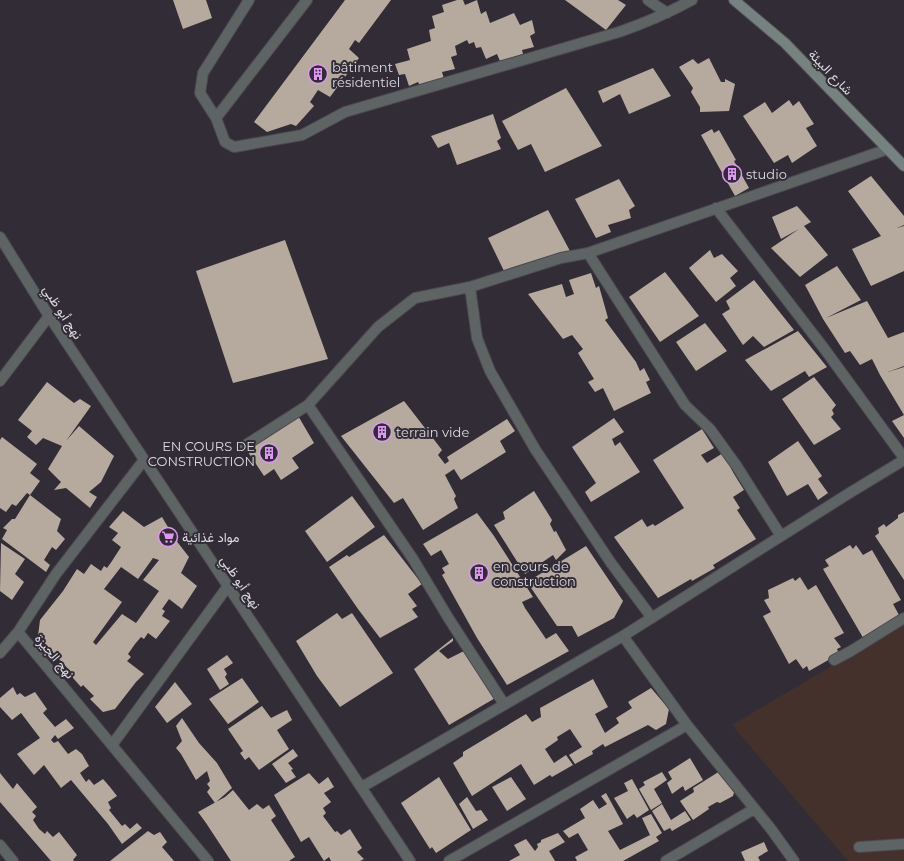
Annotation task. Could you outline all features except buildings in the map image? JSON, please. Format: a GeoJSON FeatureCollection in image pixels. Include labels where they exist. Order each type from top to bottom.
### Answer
{"type":"FeatureCollection","features":[{"type":"Feature","properties":{"kind":"main road","name":"شارع البيئة"},"geometry":{"type":"LineString","coordinates":[[734,0],[785,43],[904,166]]}},
{"type":"Feature","properties":{"kind":"street"},"geometry":{"type":"LineString","coordinates":[[249,0],[203,73],[200,93],[216,118],[225,142],[234,147],[302,135],[345,112],[619,32],[667,13],[692,0]]}},
{"type":"Feature","properties":{"kind":"street"},"geometry":{"type":"LineString","coordinates":[[216,118],[307,0]]}},
{"type":"Feature","properties":{"kind":"street"},"geometry":{"type":"LineString","coordinates":[[648,0],[667,13]]}},
{"type":"Feature","properties":{"kind":"street"},"geometry":{"type":"LineString","coordinates":[[244,446],[308,405],[378,327],[415,298],[470,287],[560,258],[588,253],[888,149]]}},
{"type":"Feature","properties":{"kind":"street"},"geometry":{"type":"LineString","coordinates":[[362,787],[652,618],[904,459],[828,353],[716,208]]}},
{"type":"Feature","properties":{"kind":"street","name":"نهج أبو ظبي"},"geometry":{"type":"LineString","coordinates":[[0,237],[49,316],[410,861]]}},
{"type":"Feature","properties":{"kind":"street"},"geometry":{"type":"LineString","coordinates":[[588,253],[685,405],[710,429],[736,465],[781,536]]}},
{"type":"Feature","properties":{"kind":"street"},"geometry":{"type":"LineString","coordinates":[[470,287],[477,338],[490,371],[536,449],[611,563],[652,618]]}},
{"type":"Feature","properties":{"kind":"street"},"geometry":{"type":"LineString","coordinates":[[0,381],[49,316]]}},
{"type":"Feature","properties":{"kind":"street"},"geometry":{"type":"LineString","coordinates":[[308,405],[413,558],[448,619],[504,704]]}},
{"type":"Feature","properties":{"kind":"street","name":"نهج الجيزة"},"geometry":{"type":"LineString","coordinates":[[144,460],[56,574],[18,632],[208,861]]}},
{"type":"Feature","properties":{"kind":"street"},"geometry":{"type":"LineString","coordinates":[[112,745],[228,586]]}},
{"type":"Feature","properties":{"kind":"street"},"geometry":{"type":"LineString","coordinates":[[834,660],[904,618]]}},
{"type":"Feature","properties":{"kind":"street"},"geometry":{"type":"LineString","coordinates":[[0,653],[18,632]]}},
{"type":"Feature","properties":{"kind":"street"},"geometry":{"type":"LineString","coordinates":[[622,636],[687,725],[771,829],[794,861]]}},
{"type":"Feature","properties":{"kind":"street"},"geometry":{"type":"LineString","coordinates":[[450,861],[687,725]]}},
{"type":"Feature","properties":{"kind":"street"},"geometry":{"type":"LineString","coordinates":[[666,861],[754,809]]}},
{"type":"Feature","properties":{"kind":"street"},"geometry":{"type":"LineString","coordinates":[[859,846],[904,844]]}},
{"type":"Feature","properties":{"kind":"street"},"geometry":{"type":"LineString","coordinates":[[0,845],[13,861]]}},
{"type":"Feature","properties":{"kind":"shaded area"},"geometry":{"type":"Polygon","coordinates":[[[904,623],[904,861],[848,861],[732,725],[904,623]]]}},
{"type":"Feature","properties":{"kind":"place","name":"bâtiment résidentiel"},"geometry":{"type":"Point","coordinates":[318,74]}},
{"type":"Feature","properties":{"kind":"place","name":"studio"},"geometry":{"type":"Point","coordinates":[732,174]}},
{"type":"Feature","properties":{"kind":"place","name":"terrain vide"},"geometry":{"type":"Point","coordinates":[382,432]}},
{"type":"Feature","properties":{"kind":"place","name":"EN COURS DE CONSTRUCTION"},"geometry":{"type":"Point","coordinates":[269,453]}},
{"type":"Feature","properties":{"kind":"place","name":"مواد غذائية"},"geometry":{"type":"Point","coordinates":[168,537]}},
{"type":"Feature","properties":{"kind":"place","name":"en cours de construction"},"geometry":{"type":"Point","coordinates":[479,573]}}]}
